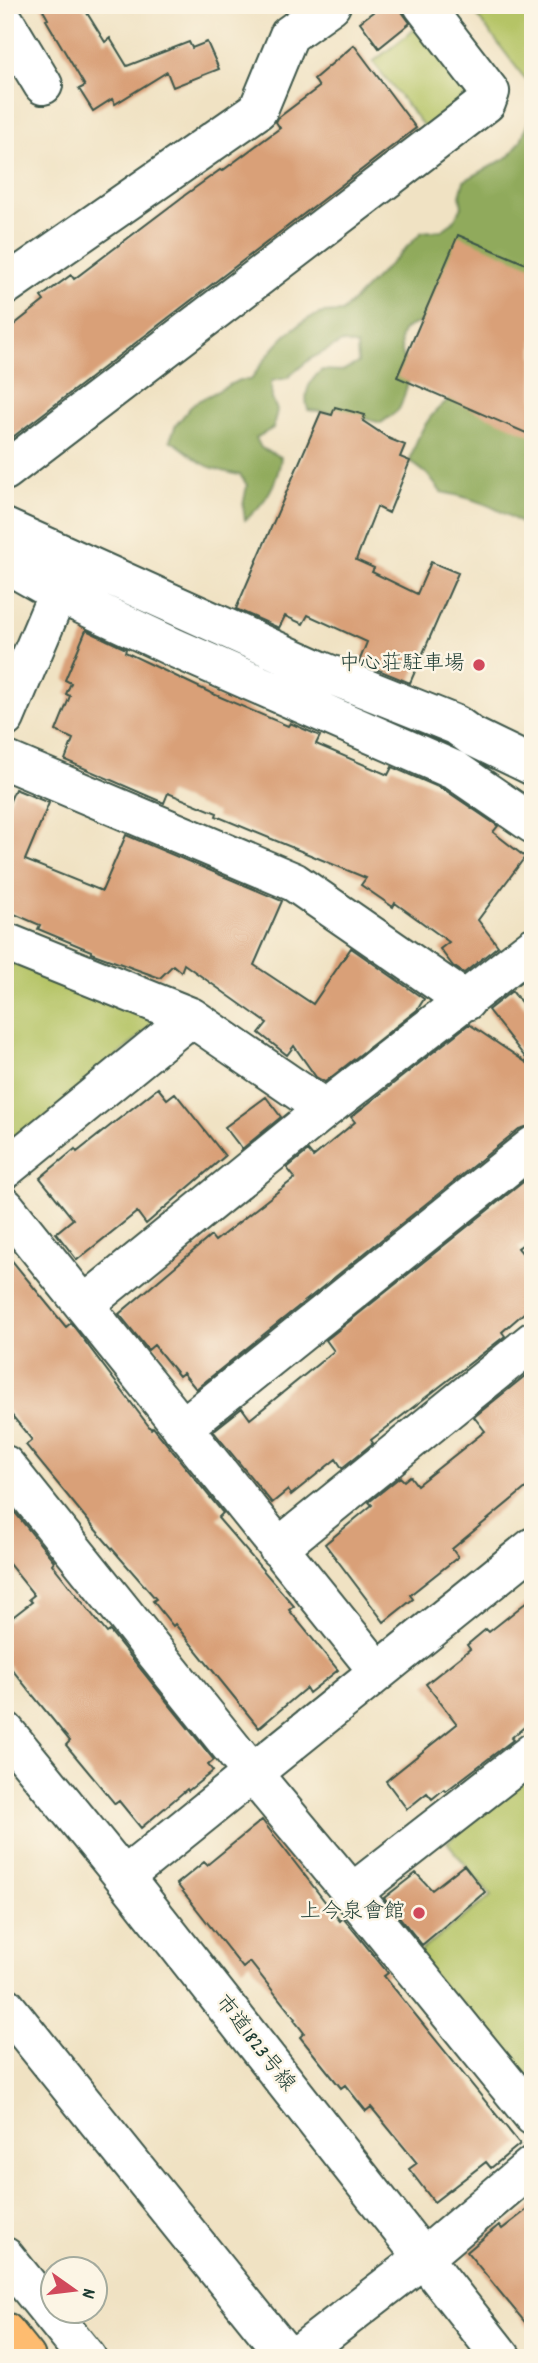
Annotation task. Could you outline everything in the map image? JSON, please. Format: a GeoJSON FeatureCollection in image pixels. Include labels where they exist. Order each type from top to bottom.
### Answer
{"type":"FeatureCollection","features":[{"type":"Feature","properties":{"kind":"highway"},"geometry":{"type":"LineString","coordinates":[[5,2332],[26,2358]]}},
{"type":"Feature","properties":{"kind":"street"},"geometry":{"type":"LineString","coordinates":[[5,286],[258,110],[289,35],[331,5]]}},
{"type":"Feature","properties":{"kind":"street"},"geometry":{"type":"LineString","coordinates":[[5,471],[486,103],[490,92],[423,5]]}},
{"type":"Feature","properties":{"kind":"street"},"geometry":{"type":"LineString","coordinates":[[5,22],[43,85]]}},
{"type":"Feature","properties":{"kind":"street"},"geometry":{"type":"LineString","coordinates":[[5,528],[319,670],[456,725],[471,736],[533,766]]}},
{"type":"Feature","properties":{"kind":"street"},"geometry":{"type":"LineString","coordinates":[[5,563],[58,593],[175,648],[456,771],[533,824]]}},
{"type":"Feature","properties":{"kind":"street"},"geometry":{"type":"LineString","coordinates":[[5,718],[58,593]]}},
{"type":"Feature","properties":{"kind":"street"},"geometry":{"type":"LineString","coordinates":[[5,760],[295,881],[466,1001]]}},
{"type":"Feature","properties":{"kind":"street"},"geometry":{"type":"LineString","coordinates":[[5,942],[191,1017],[325,1109]]}},
{"type":"Feature","properties":{"kind":"street"},"geometry":{"type":"LineString","coordinates":[[84,1305],[325,1109],[533,947]]}},
{"type":"Feature","properties":{"kind":"street"},"geometry":{"type":"LineString","coordinates":[[5,1169],[191,1017]]}},
{"type":"Feature","properties":{"kind":"street"},"geometry":{"type":"LineString","coordinates":[[182,1428],[533,1146]]}},
{"type":"Feature","properties":{"kind":"street"},"geometry":{"type":"LineString","coordinates":[[5,1208],[378,1671]]}},
{"type":"Feature","properties":{"kind":"street"},"geometry":{"type":"LineString","coordinates":[[278,1548],[533,1341]]}},
{"type":"Feature","properties":{"kind":"street"},"geometry":{"type":"LineString","coordinates":[[5,1465],[252,1773],[533,2116]]}},
{"type":"Feature","properties":{"kind":"street"},"geometry":{"type":"LineString","coordinates":[[124,1877],[533,1547]]}},
{"type":"Feature","properties":{"kind":"street","name":"市道1823号線"},"geometry":{"type":"LineString","coordinates":[[5,1731],[124,1877],[502,2358]]}},
{"type":"Feature","properties":{"kind":"street"},"geometry":{"type":"LineString","coordinates":[[352,1893],[533,1752]]}},
{"type":"Feature","properties":{"kind":"street"},"geometry":{"type":"LineString","coordinates":[[5,2006],[288,2358]]}},
{"type":"Feature","properties":{"kind":"street"},"geometry":{"type":"LineString","coordinates":[[294,2358],[422,2259],[533,2165]]}},
{"type":"Feature","properties":{"kind":"street"},"geometry":{"type":"LineString","coordinates":[[5,2257],[87,2358]]}},
{"type":"Feature","properties":{"kind":"green space"},"geometry":{"type":"Polygon","coordinates":[[[469,5],[533,5],[533,86],[523,76],[469,5]]]}},
{"type":"Feature","properties":{"kind":"green space"},"geometry":{"type":"Polygon","coordinates":[[[424,22],[470,90],[429,133],[373,62],[424,22]]]}},
{"type":"Feature","properties":{"kind":"green space"},"geometry":{"type":"Polygon","coordinates":[[[533,119],[533,267],[404,331],[400,344],[408,377],[406,388],[399,409],[381,423],[352,415],[308,410],[307,393],[314,378],[322,370],[342,371],[358,363],[357,346],[342,342],[310,359],[287,378],[271,381],[272,399],[277,410],[273,428],[256,438],[261,448],[281,457],[269,492],[259,507],[245,520],[243,506],[247,485],[240,475],[206,465],[170,440],[176,425],[194,403],[239,380],[251,380],[264,360],[298,325],[319,314],[342,312],[422,232],[442,230],[452,223],[462,207],[460,195],[464,181],[510,156],[521,140],[529,120],[533,119]]]}},
{"type":"Feature","properties":{"kind":"green space"},"geometry":{"type":"Polygon","coordinates":[[[451,398],[533,424],[533,531],[489,506],[441,492],[427,474],[410,461],[424,426],[451,398]]]}},
{"type":"Feature","properties":{"kind":"green space"},"geometry":{"type":"Polygon","coordinates":[[[5,955],[159,1019],[5,1156],[5,955]]]}},
{"type":"Feature","properties":{"kind":"green space"},"geometry":{"type":"Polygon","coordinates":[[[533,1774],[533,2096],[415,1955],[491,1896],[447,1842],[533,1774]]]}},
{"type":"Feature","properties":{"kind":"building"},"geometry":{"type":"Polygon","coordinates":[[[40,5],[82,5],[105,42],[110,38],[127,66],[189,42],[192,48],[207,42],[219,69],[173,87],[167,72],[115,104],[112,99],[93,111],[79,89],[85,86],[40,5]]]}},
{"type":"Feature","properties":{"kind":"building"},"geometry":{"type":"Polygon","coordinates":[[[382,5],[397,5],[410,23],[379,48],[360,22],[382,5]]]}},
{"type":"Feature","properties":{"kind":"building"},"geometry":{"type":"Polygon","coordinates":[[[354,45],[416,128],[5,443],[5,332],[44,301],[41,297],[71,275],[74,279],[185,195],[280,128],[276,122],[278,118],[319,87],[314,79],[354,45]]]}},
{"type":"Feature","properties":{"kind":"building"},"geometry":{"type":"Polygon","coordinates":[[[458,235],[533,267],[533,436],[397,377],[458,235]]]}},
{"type":"Feature","properties":{"kind":"building"},"geometry":{"type":"Polygon","coordinates":[[[335,407],[365,415],[363,421],[390,439],[405,445],[400,457],[410,461],[389,513],[377,507],[356,560],[374,568],[372,572],[417,594],[431,562],[458,573],[410,683],[359,662],[367,642],[308,615],[303,624],[285,616],[279,628],[236,609],[321,412],[332,415],[335,407]]]}},
{"type":"Feature","properties":{"kind":"building"},"geometry":{"type":"Polygon","coordinates":[[[86,630],[211,693],[288,726],[290,723],[320,736],[316,744],[388,775],[392,767],[445,790],[498,826],[493,832],[525,857],[478,920],[498,946],[464,973],[453,966],[440,949],[449,942],[395,903],[393,907],[361,885],[366,878],[216,816],[217,813],[168,793],[164,803],[65,760],[73,739],[56,731],[70,696],[66,694],[71,683],[65,680],[86,630]]]}},
{"type":"Feature","properties":{"kind":"building"},"geometry":{"type":"Polygon","coordinates":[[[15,789],[49,803],[25,860],[102,891],[126,835],[282,901],[254,965],[313,1004],[351,948],[424,999],[417,1010],[325,1082],[316,1077],[294,1046],[287,1055],[259,1033],[267,1023],[184,964],[181,972],[173,965],[160,978],[91,953],[38,929],[40,925],[5,910],[5,812],[15,789]]]}},
{"type":"Feature","properties":{"kind":"building"},"geometry":{"type":"Polygon","coordinates":[[[512,991],[533,1017],[532,1066],[488,1010],[512,991]]]}},
{"type":"Feature","properties":{"kind":"building"},"geometry":{"type":"Polygon","coordinates":[[[469,1024],[533,1067],[533,1125],[519,1129],[196,1389],[183,1373],[179,1376],[154,1345],[148,1350],[119,1314],[211,1236],[215,1241],[295,1178],[287,1168],[308,1151],[313,1157],[355,1122],[351,1117],[469,1024]]]}},
{"type":"Feature","properties":{"kind":"building"},"geometry":{"type":"Polygon","coordinates":[[[158,1088],[167,1099],[175,1093],[225,1156],[146,1224],[137,1212],[77,1260],[56,1233],[73,1219],[40,1178],[158,1088]]]}},
{"type":"Feature","properties":{"kind":"building"},"geometry":{"type":"Polygon","coordinates":[[[266,1097],[281,1117],[242,1149],[225,1127],[266,1097]]]}},
{"type":"Feature","properties":{"kind":"building"},"geometry":{"type":"Polygon","coordinates":[[[533,1174],[533,1237],[518,1248],[533,1266],[533,1305],[502,1332],[505,1336],[371,1440],[373,1443],[342,1468],[336,1459],[291,1495],[288,1490],[272,1503],[213,1431],[242,1408],[250,1419],[334,1351],[326,1340],[533,1174]]]}},
{"type":"Feature","properties":{"kind":"building"},"geometry":{"type":"Polygon","coordinates":[[[5,1252],[66,1327],[71,1323],[151,1429],[153,1427],[223,1513],[218,1518],[294,1606],[289,1610],[338,1670],[309,1693],[306,1688],[259,1728],[175,1624],[173,1626],[153,1601],[156,1599],[26,1445],[32,1440],[5,1407],[5,1252]]]}},
{"type":"Feature","properties":{"kind":"building"},"geometry":{"type":"Polygon","coordinates":[[[531,1371],[533,1482],[452,1549],[458,1557],[410,1595],[413,1599],[384,1622],[325,1544],[372,1505],[369,1502],[400,1477],[404,1481],[410,1476],[417,1485],[485,1431],[474,1417],[531,1371]]]}},
{"type":"Feature","properties":{"kind":"building"},"geometry":{"type":"Polygon","coordinates":[[[5,1500],[107,1633],[110,1631],[214,1760],[208,1765],[213,1771],[141,1828],[119,1801],[115,1804],[66,1745],[70,1741],[5,1661],[5,1623],[32,1602],[29,1599],[34,1595],[5,1559],[5,1500]]]}},
{"type":"Feature","properties":{"kind":"building"},"geometry":{"type":"Polygon","coordinates":[[[533,1597],[533,1720],[511,1738],[513,1740],[446,1791],[444,1789],[432,1799],[427,1793],[407,1809],[386,1781],[457,1724],[426,1684],[470,1649],[467,1645],[486,1629],[489,1632],[533,1597]]]}},
{"type":"Feature","properties":{"kind":"building"},"geometry":{"type":"Polygon","coordinates":[[[262,1820],[340,1921],[343,1918],[388,1973],[384,1976],[520,2144],[491,2168],[486,2162],[434,2202],[409,2169],[417,2163],[371,2107],[366,2111],[345,2085],[341,2088],[300,2037],[304,2033],[295,2019],[250,1962],[243,1968],[177,1884],[204,1862],[207,1865],[262,1820]]]}},
{"type":"Feature","properties":{"kind":"building","name":"上今泉會館"},"geometry":{"type":"Polygon","coordinates":[[[464,1865],[485,1892],[422,1945],[384,1898],[416,1873],[432,1890],[464,1865]]]}},
{"type":"Feature","properties":{"kind":"building"},"geometry":{"type":"Polygon","coordinates":[[[533,2205],[533,2332],[467,2252],[499,2225],[502,2229],[533,2205]]]}},
{"type":"Feature","properties":{"kind":"place","name":"中心荘駐車場"},"geometry":{"type":"Point","coordinates":[479,665]}},
{"type":"Feature","properties":{"kind":"place","name":"上今泉會館"},"geometry":{"type":"Point","coordinates":[419,1913]}}]}
